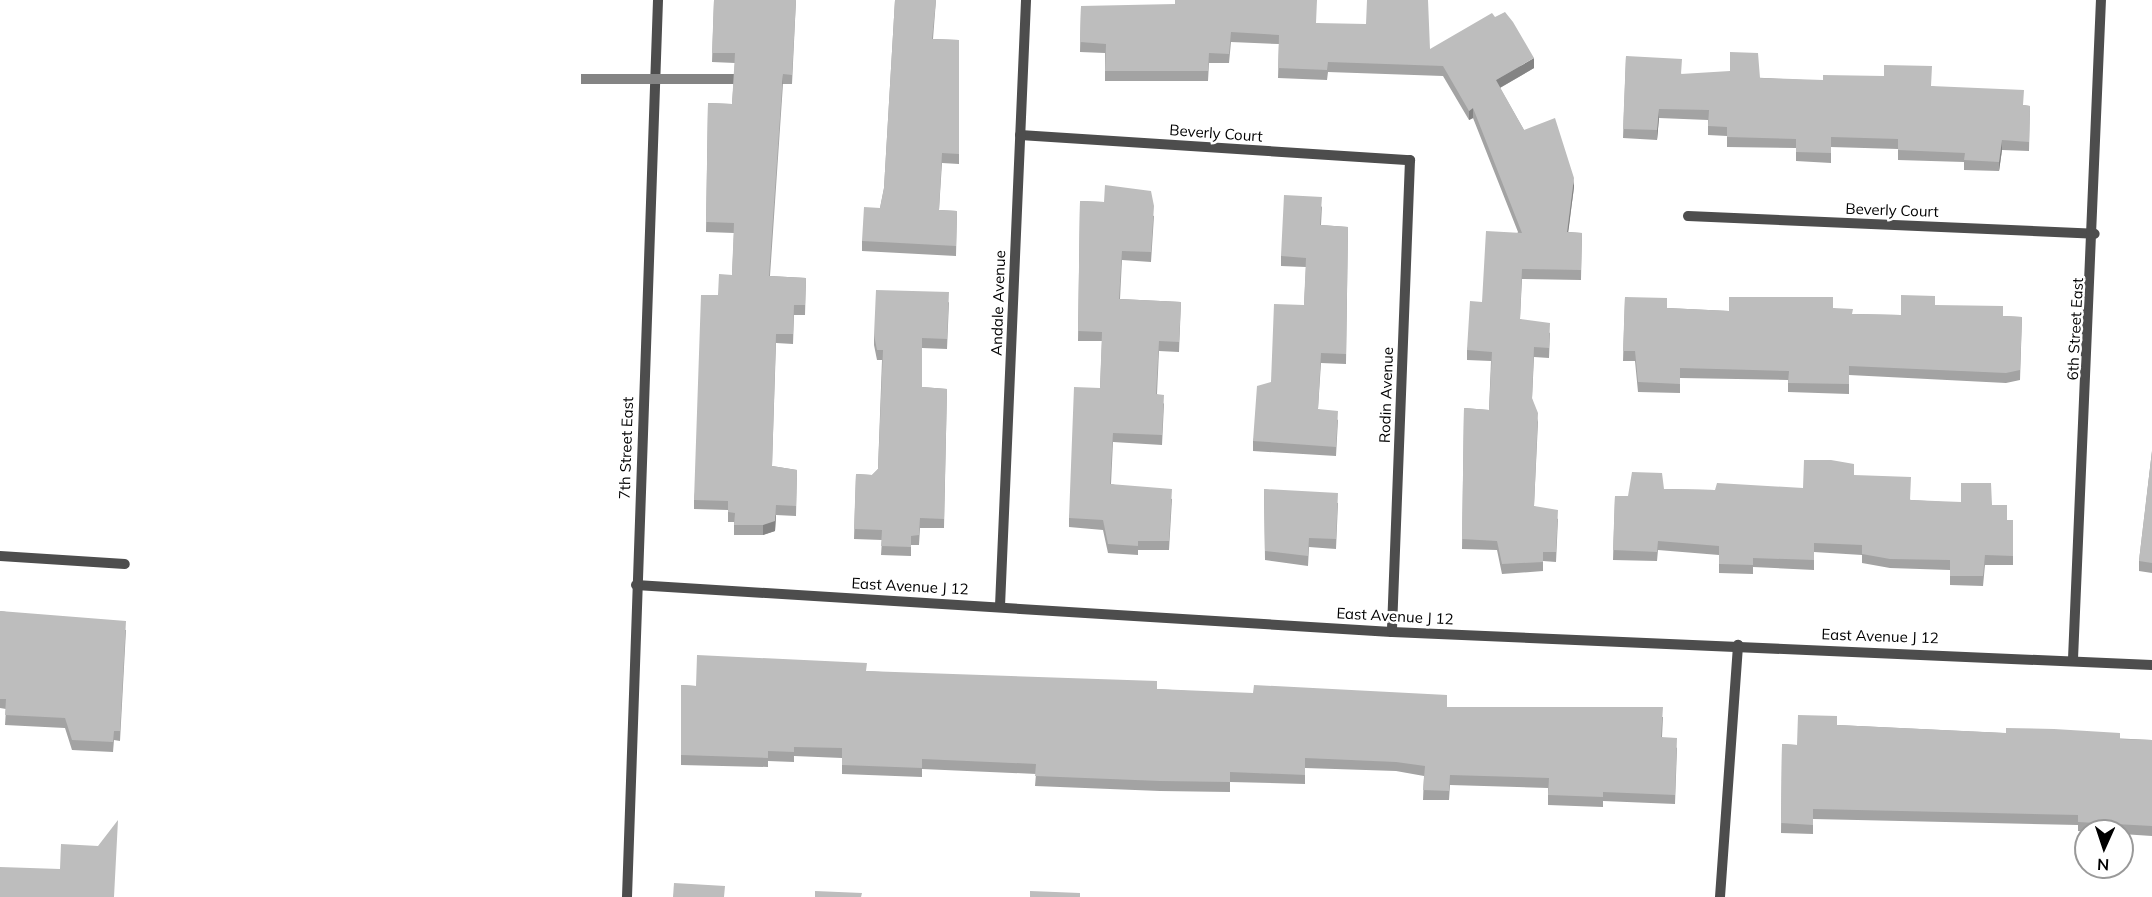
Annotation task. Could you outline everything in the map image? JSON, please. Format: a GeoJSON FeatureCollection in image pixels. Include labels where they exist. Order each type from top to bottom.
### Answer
{"type":"FeatureCollection","features":[{"type":"Feature","properties":{"kind":"street","name":"7th Street East"},"geometry":{"type":"LineString","coordinates":[[627,897],[658,0]]}},
{"type":"Feature","properties":{"kind":"street","name":"Andale Avenue"},"geometry":{"type":"LineString","coordinates":[[1000,606],[1026,0]]}},
{"type":"Feature","properties":{"kind":"street","name":"6th Street East"},"geometry":{"type":"LineString","coordinates":[[2073,659],[2095,234],[2101,0]]}},
{"type":"Feature","properties":{"kind":"street","name":"Beverly Court"},"geometry":{"type":"LineString","coordinates":[[1020,135],[1410,160]]}},
{"type":"Feature","properties":{"kind":"street","name":"Rodin Avenue"},"geometry":{"type":"LineString","coordinates":[[1392,632],[1410,160]]}},
{"type":"Feature","properties":{"kind":"street","name":"Beverly Court"},"geometry":{"type":"LineString","coordinates":[[1688,216],[2095,234]]}},
{"type":"Feature","properties":{"kind":"street"},"geometry":{"type":"LineString","coordinates":[[0,556],[125,564]]}},
{"type":"Feature","properties":{"kind":"street","name":"East Avenue J 12"},"geometry":{"type":"LineString","coordinates":[[636,585],[1392,632],[2073,659],[2152,665]]}},
{"type":"Feature","properties":{"kind":"street"},"geometry":{"type":"LineString","coordinates":[[1720,897],[1738,645]]}},
{"type":"Feature","properties":{"kind":"building"},"geometry":{"type":"Polygon","coordinates":[[[714,0],[796,0],[792,75],[783,74],[769,276],[806,278],[805,305],[794,305],[793,334],[776,334],[772,466],[797,470],[796,506],[776,505],[775,521],[763,525],[734,525],[735,513],[728,512],[728,501],[694,500],[701,295],[718,295],[719,274],[732,275],[734,223],[706,222],[708,103],[732,104],[735,53],[712,53],[714,0]]]}},
{"type":"Feature","properties":{"kind":"building"},"geometry":{"type":"Polygon","coordinates":[[[895,0],[936,0],[932,39],[959,40],[959,154],[942,153],[939,210],[957,211],[956,246],[862,241],[864,207],[880,208],[884,188],[895,0]]]}},
{"type":"Feature","properties":{"kind":"building"},"geometry":{"type":"Polygon","coordinates":[[[1175,0],[1317,0],[1316,23],[1366,24],[1367,0],[1428,0],[1430,49],[1492,13],[1495,17],[1505,12],[1513,22],[1534,58],[1496,80],[1524,130],[1555,118],[1574,178],[1567,232],[1582,233],[1581,270],[1522,269],[1520,319],[1550,323],[1549,348],[1534,347],[1532,398],[1538,413],[1534,506],[1558,510],[1556,552],[1543,552],[1543,562],[1502,564],[1497,541],[1462,539],[1464,408],[1489,410],[1492,352],[1467,350],[1470,301],[1482,302],[1486,231],[1522,233],[1473,108],[1469,111],[1443,66],[1328,62],[1327,70],[1278,68],[1279,35],[1231,32],[1229,54],[1209,53],[1208,71],[1105,71],[1106,44],[1080,42],[1081,6],[1175,4],[1175,0]]]}},
{"type":"Feature","properties":{"kind":"building"},"geometry":{"type":"Polygon","coordinates":[[[1730,52],[1758,53],[1760,78],[1823,80],[1823,75],[1884,76],[1884,65],[1932,66],[1931,86],[2024,90],[2023,105],[2030,106],[2029,142],[2002,140],[1999,162],[1964,160],[1965,153],[1898,150],[1898,139],[1831,137],[1831,153],[1796,152],[1796,139],[1727,137],[1727,127],[1708,126],[1709,110],[1659,109],[1657,130],[1623,129],[1626,56],[1682,59],[1681,74],[1730,71],[1730,52]]]}},
{"type":"Feature","properties":{"kind":"building"},"geometry":{"type":"Polygon","coordinates":[[[1105,185],[1151,191],[1154,206],[1151,252],[1122,251],[1119,299],[1181,302],[1179,342],[1159,341],[1156,394],[1164,395],[1162,435],[1113,433],[1110,484],[1172,489],[1169,541],[1138,541],[1138,546],[1108,544],[1103,520],[1069,518],[1074,387],[1100,388],[1102,332],[1078,331],[1080,201],[1104,202],[1105,185]]]}},
{"type":"Feature","properties":{"kind":"building"},"geometry":{"type":"Polygon","coordinates":[[[1284,195],[1322,197],[1320,225],[1348,227],[1346,354],[1321,353],[1318,409],[1338,411],[1336,447],[1253,441],[1257,386],[1271,382],[1274,304],[1304,305],[1306,258],[1281,256],[1284,195]]]}},
{"type":"Feature","properties":{"kind":"building"},"geometry":{"type":"Polygon","coordinates":[[[876,290],[949,292],[947,339],[922,338],[922,387],[947,389],[944,519],[920,518],[919,535],[911,536],[911,547],[881,546],[882,530],[854,529],[856,474],[872,475],[878,469],[883,350],[877,350],[874,335],[876,290]]]}},
{"type":"Feature","properties":{"kind":"building"},"geometry":{"type":"Polygon","coordinates":[[[1901,295],[1935,296],[1935,305],[2003,306],[2003,316],[2022,317],[2020,370],[2006,373],[1849,366],[1849,384],[1788,383],[1789,371],[1680,368],[1680,384],[1638,382],[1635,351],[1623,351],[1625,297],[1667,298],[1667,308],[1729,311],[1729,297],[1833,297],[1833,308],[1853,309],[1852,314],[1901,315],[1901,295]]]}},
{"type":"Feature","properties":{"kind":"building"},"geometry":{"type":"Polygon","coordinates":[[[2152,451],[2152,563],[2139,561],[2152,451]]]}},
{"type":"Feature","properties":{"kind":"building"},"geometry":{"type":"Polygon","coordinates":[[[1804,460],[1831,460],[1854,464],[1854,475],[1911,477],[1910,500],[1961,502],[1961,483],[1991,483],[1992,505],[2007,505],[2007,520],[2013,520],[2013,556],[1985,555],[1983,576],[1950,576],[1950,560],[1890,559],[1862,554],[1862,545],[1814,543],[1814,560],[1753,558],[1753,565],[1719,564],[1719,546],[1658,541],[1657,552],[1613,550],[1615,496],[1628,496],[1632,472],[1662,473],[1664,489],[1715,490],[1717,483],[1803,488],[1804,460]]]}},
{"type":"Feature","properties":{"kind":"building"},"geometry":{"type":"Polygon","coordinates":[[[1264,489],[1338,493],[1336,539],[1309,538],[1308,556],[1265,551],[1264,489]]]}},
{"type":"Feature","properties":{"kind":"building"},"geometry":{"type":"Polygon","coordinates":[[[0,611],[126,621],[120,731],[114,731],[113,742],[72,740],[65,718],[5,715],[6,699],[0,699],[0,611]]]}},
{"type":"Feature","properties":{"kind":"building"},"geometry":{"type":"Polygon","coordinates":[[[697,655],[867,663],[866,671],[1157,681],[1157,689],[1253,693],[1254,685],[1447,695],[1447,707],[1663,707],[1661,737],[1677,738],[1675,795],[1603,792],[1603,797],[1548,795],[1549,778],[1450,775],[1449,791],[1423,790],[1425,766],[1396,762],[1305,758],[1305,775],[1230,772],[1230,782],[1035,776],[1036,764],[922,759],[922,768],[842,765],[842,748],[794,747],[794,752],[768,751],[768,758],[681,755],[681,685],[696,686],[697,655]]]}},
{"type":"Feature","properties":{"kind":"building"},"geometry":{"type":"Polygon","coordinates":[[[1798,715],[1837,716],[1837,725],[2006,733],[2006,728],[2054,729],[2120,733],[2120,739],[2152,740],[2152,826],[2134,825],[2134,819],[2078,819],[2078,815],[1813,809],[1813,825],[1781,823],[1782,744],[1797,745],[1798,715]]]}},
{"type":"Feature","properties":{"kind":"building"},"geometry":{"type":"Polygon","coordinates":[[[118,820],[114,897],[0,897],[0,867],[60,869],[61,844],[98,846],[118,820]]]}},
{"type":"Feature","properties":{"kind":"building"},"geometry":{"type":"Polygon","coordinates":[[[674,883],[725,886],[724,897],[673,897],[674,883]]]}},
{"type":"Feature","properties":{"kind":"building"},"geometry":{"type":"Polygon","coordinates":[[[815,891],[862,893],[861,897],[815,897],[815,891]]]}},
{"type":"Feature","properties":{"kind":"building"},"geometry":{"type":"Polygon","coordinates":[[[1030,891],[1080,893],[1080,897],[1030,897],[1030,891]]]}}]}
